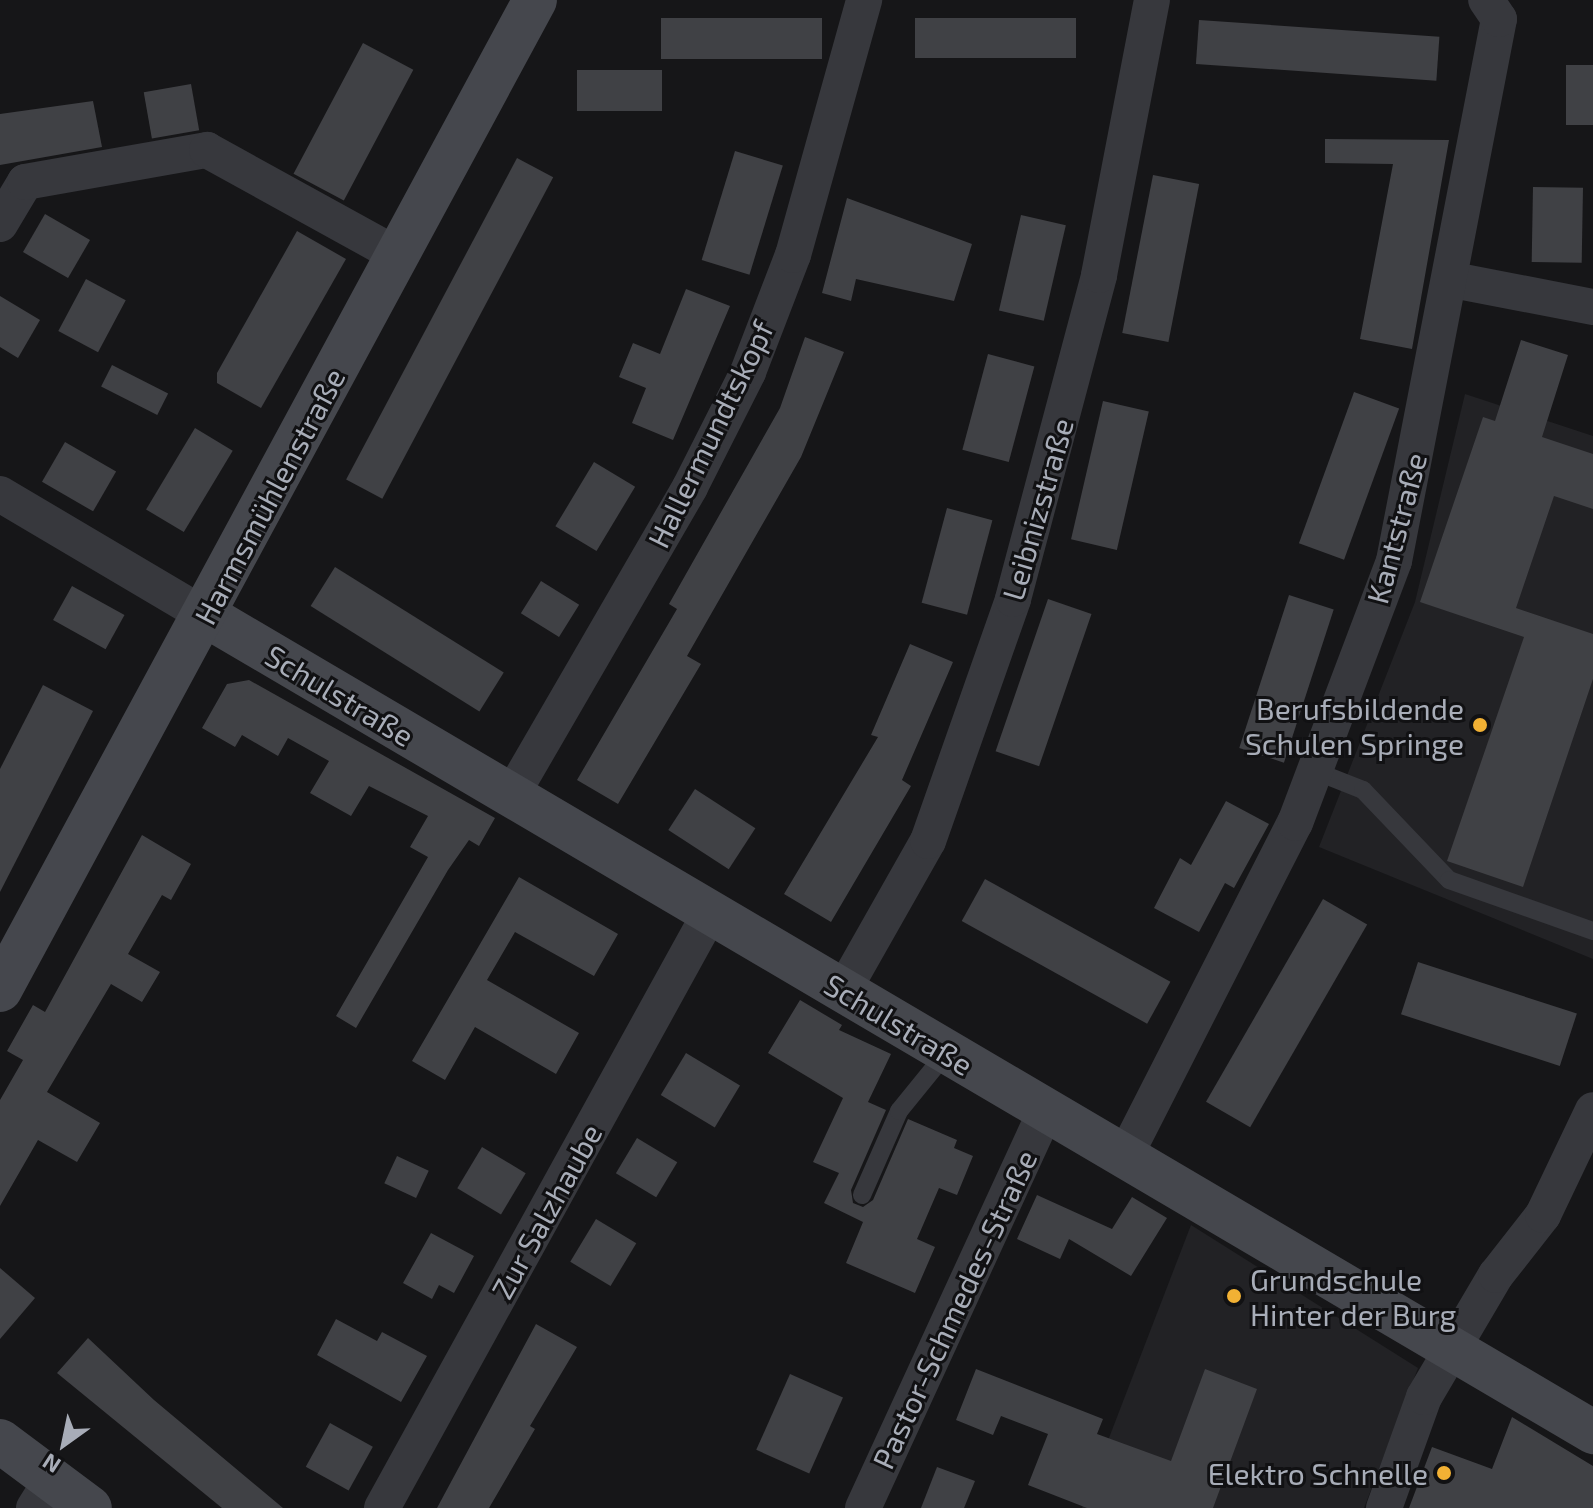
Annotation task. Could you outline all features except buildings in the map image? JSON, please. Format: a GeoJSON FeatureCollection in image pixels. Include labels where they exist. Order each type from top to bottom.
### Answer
{"type":"FeatureCollection","features":[{"type":"Feature","properties":{"kind":"street","name":"Harmsmühlenstraße"},"geometry":{"type":"LineString","coordinates":[[4,974],[205,615],[535,0]]}},
{"type":"Feature","properties":{"kind":"street","name":"Hallermundtskopf"},"geometry":{"type":"LineString","coordinates":[[511,796],[690,487],[748,372],[793,255],[864,0]]}},
{"type":"Feature","properties":{"kind":"street","name":"Leibnizstraße"},"geometry":{"type":"LineString","coordinates":[[843,991],[928,841],[1013,599],[1099,275],[1152,0]]}},
{"type":"Feature","properties":{"kind":"street","name":"Kantstraße"},"geometry":{"type":"LineString","coordinates":[[1125,1156],[1295,823],[1394,561],[1453,280],[1499,19],[1486,0]]}},
{"type":"Feature","properties":{"kind":"street"},"geometry":{"type":"LineString","coordinates":[[0,224],[25,182],[207,150],[397,255]]}},
{"type":"Feature","properties":{"kind":"street"},"geometry":{"type":"LineString","coordinates":[[1453,280],[1593,307]]}},
{"type":"Feature","properties":{"kind":"street"},"geometry":{"type":"LineString","coordinates":[[0,494],[205,615]]}},
{"type":"Feature","properties":{"kind":"street","name":"Schulstraße"},"geometry":{"type":"LineString","coordinates":[[205,615],[1593,1432]]}},
{"type":"Feature","properties":{"kind":"street","name":"Zur Salzhaube"},"geometry":{"type":"LineString","coordinates":[[382,1508],[710,913]]}},
{"type":"Feature","properties":{"kind":"street","name":"Pastor-Schmedes-Straße"},"geometry":{"type":"LineString","coordinates":[[863,1508],[1046,1110]]}},
{"type":"Feature","properties":{"kind":"street"},"geometry":{"type":"LineString","coordinates":[[1384,1508],[1424,1397],[1450,1349],[1543,1215],[1593,1110]]}},
{"type":"Feature","properties":{"kind":"street"},"geometry":{"type":"LineString","coordinates":[[0,1441],[44,1493],[90,1508]]}},
{"type":"Feature","properties":{"kind":"lane"},"geometry":{"type":"LineString","coordinates":[[1315,771],[1363,790],[1449,880],[1593,931]]}},
{"type":"Feature","properties":{"kind":"lane"},"geometry":{"type":"LineString","coordinates":[[862,1195],[899,1111],[947,1052]]}},
{"type":"Feature","properties":{"kind":"shaded area","name":"Berufsbildende Schulen Springe"},"geometry":{"type":"Polygon","coordinates":[[[1465,394],[1593,436],[1593,959],[1319,847],[1415,602],[1465,394]]]}},
{"type":"Feature","properties":{"kind":"shaded area","name":"Grundschule Hinter der Burg"},"geometry":{"type":"Polygon","coordinates":[[[1191,1225],[1418,1368],[1364,1508],[1082,1508],[1191,1225]]]}},
{"type":"Feature","properties":{"kind":"place","name":"Berufsbildende Schulen Springe"},"geometry":{"type":"Point","coordinates":[1480,725]}},
{"type":"Feature","properties":{"kind":"place","name":"Grundschule Hinter der Burg"},"geometry":{"type":"Point","coordinates":[1234,1296]}},
{"type":"Feature","properties":{"kind":"place","name":"Elektro Schnelle"},"geometry":{"type":"Point","coordinates":[1444,1473]}}]}
